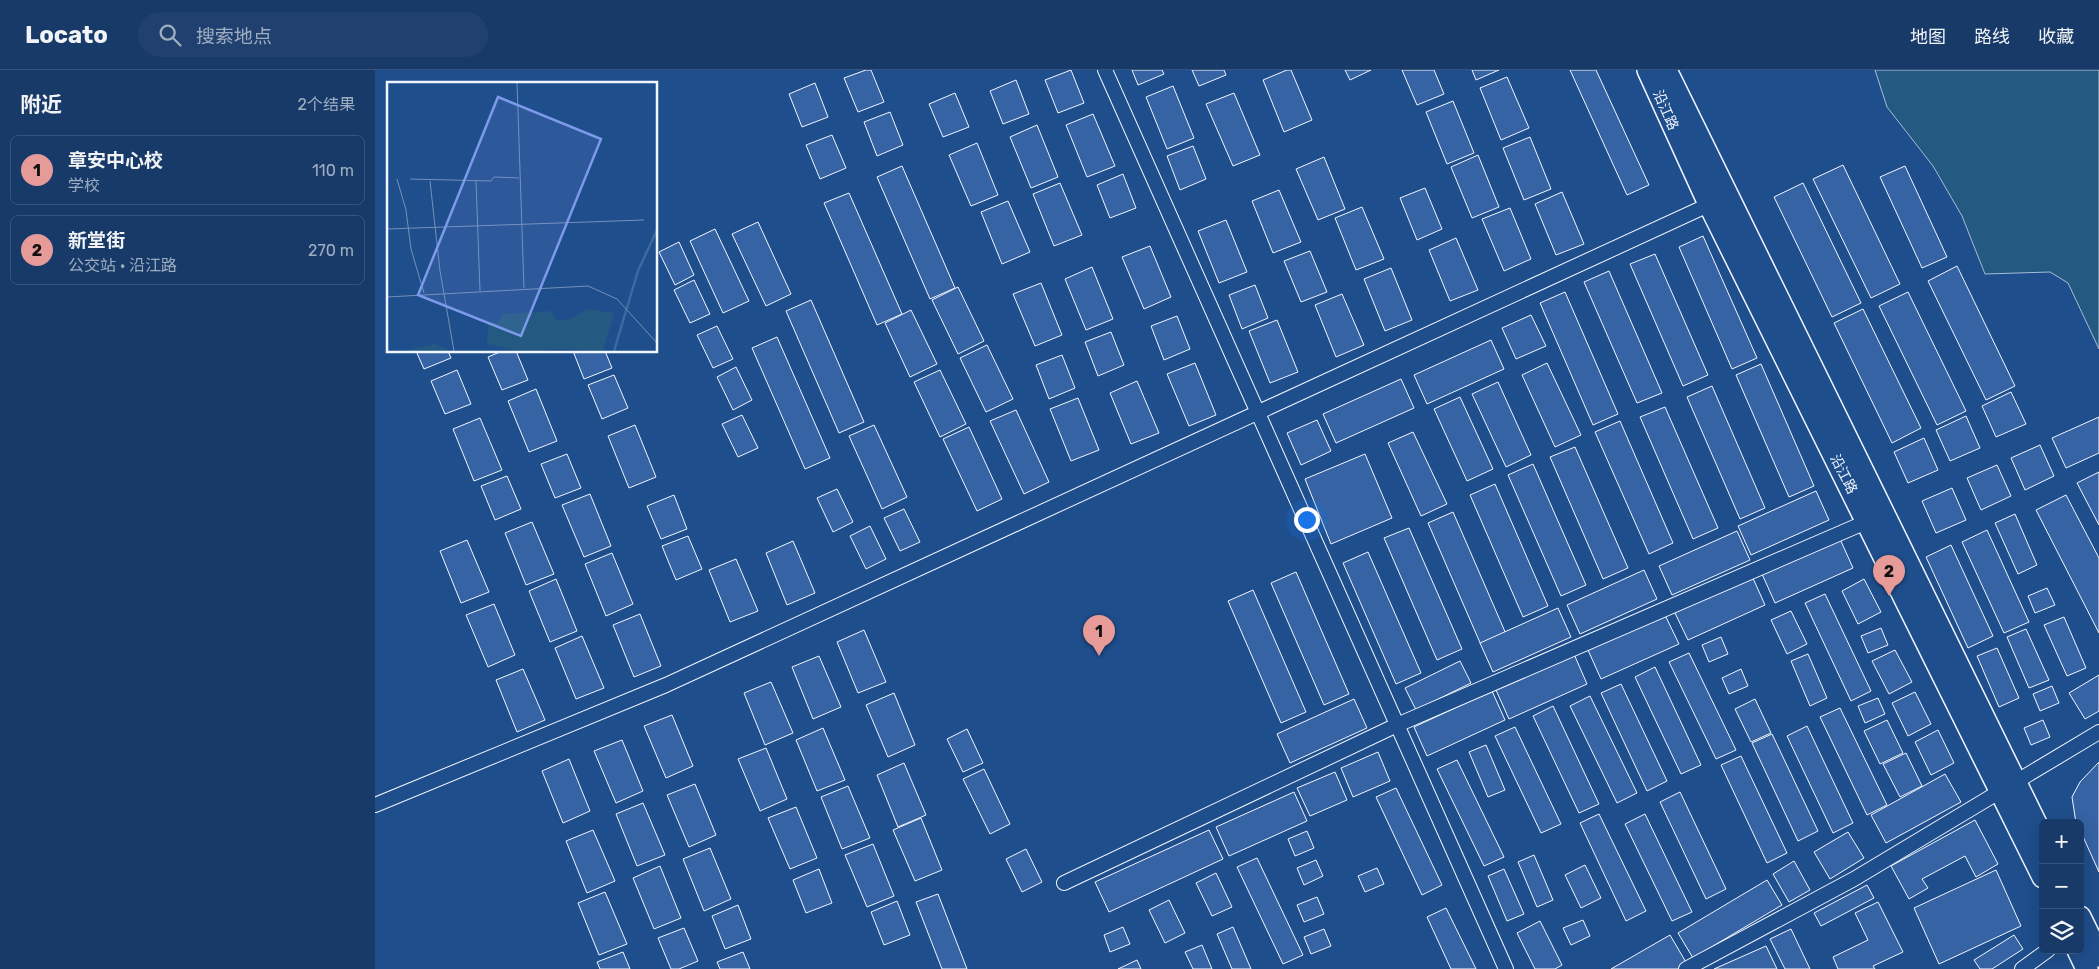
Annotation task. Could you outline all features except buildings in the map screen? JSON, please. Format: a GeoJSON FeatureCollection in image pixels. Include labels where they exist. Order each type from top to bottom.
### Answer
{"type":"FeatureCollection","features":[{"type":"Feature","properties":{"kind":"main road","name":"沿江路"},"geometry":{"type":"LineString","coordinates":[[1648,70],[1718,200],[1876,517],[2008,787],[2039,867]]}},
{"type":"Feature","properties":{"kind":"main road","name":"沿江路"},"geometry":{"type":"LineString","coordinates":[[1666,70],[1718,200]]}},
{"type":"Feature","properties":{"kind":"main road","name":"沿江路"},"geometry":{"type":"LineString","coordinates":[[2008,787],[2039,832]]}},
{"type":"Feature","properties":{"kind":"main road"},"geometry":{"type":"LineString","coordinates":[[2084,925],[2099,956]]}},
{"type":"Feature","properties":{"kind":"main road"},"geometry":{"type":"LineString","coordinates":[[2080,954],[2087,969]]}},
{"type":"Feature","properties":{"kind":"street"},"geometry":{"type":"LineString","coordinates":[[1105,70],[1506,969]]}},
{"type":"Feature","properties":{"kind":"street"},"geometry":{"type":"LineString","coordinates":[[375,805],[666,685],[1258,414],[1718,200]]}},
{"type":"Feature","properties":{"kind":"street"},"geometry":{"type":"LineString","coordinates":[[1064,883],[1397,726],[1876,517]]}},
{"type":"Feature","properties":{"kind":"street"},"geometry":{"type":"LineString","coordinates":[[1686,969],[1855,879],[2099,732]]}},
{"type":"Feature","properties":{"kind":"street"},"geometry":{"type":"LineString","coordinates":[[2022,969],[2043,954]]}},
{"type":"Feature","properties":{"kind":"shaded area"},"geometry":{"type":"Polygon","coordinates":[[[1875,70],[2099,70],[2099,349],[2068,283],[2050,272],[1985,274],[1962,216],[1933,166],[1887,107],[1875,70]]]}},
{"type":"Feature","properties":{"kind":"place","name":"新堂街"},"geometry":{"type":"Point","coordinates":[1889,596]}},
{"type":"Feature","properties":{"kind":"place","name":"章安中心校"},"geometry":{"type":"Point","coordinates":[1099,656]}}]}
